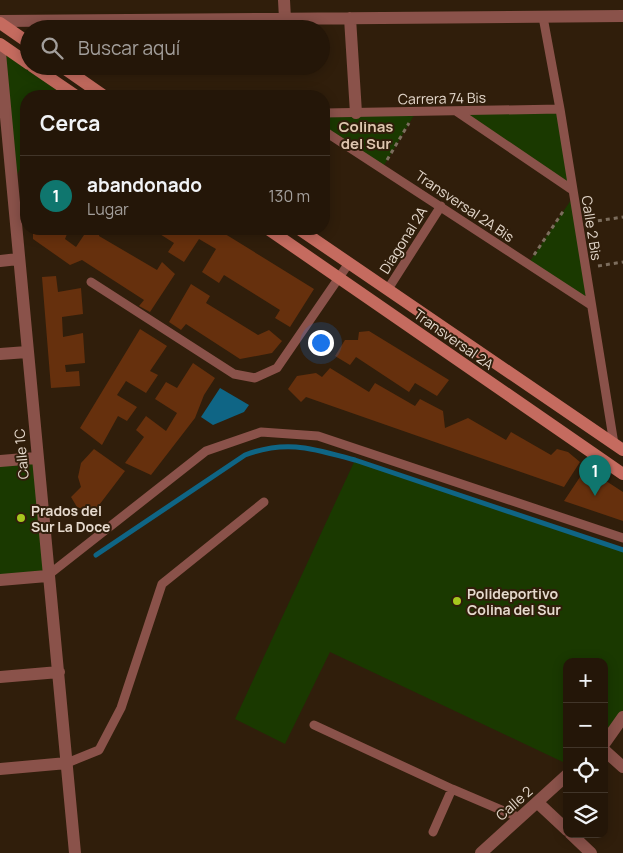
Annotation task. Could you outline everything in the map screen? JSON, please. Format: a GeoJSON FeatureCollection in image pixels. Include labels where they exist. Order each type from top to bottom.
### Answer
{"type":"FeatureCollection","features":[{"type":"Feature","properties":{"kind":"street"},"geometry":{"type":"LineString","coordinates":[[284,0],[285,19]]}},
{"type":"Feature","properties":{"kind":"street"},"geometry":{"type":"LineString","coordinates":[[190,20],[623,16]]}},
{"type":"Feature","properties":{"kind":"street"},"geometry":{"type":"LineString","coordinates":[[350,18],[356,113]]}},
{"type":"Feature","properties":{"kind":"street"},"geometry":{"type":"LineString","coordinates":[[0,22],[20,22]]}},
{"type":"Feature","properties":{"kind":"street"},"geometry":{"type":"LineString","coordinates":[[0,22],[20,36]]}},
{"type":"Feature","properties":{"kind":"street"},"geometry":{"type":"LineString","coordinates":[[0,44],[20,58]]}},
{"type":"Feature","properties":{"kind":"street","name":"Calle 1C"},"geometry":{"type":"LineString","coordinates":[[0,53],[5,167],[18,259],[47,576],[59,672],[67,763],[71,853]]}},
{"type":"Feature","properties":{"kind":"street"},"geometry":{"type":"LineString","coordinates":[[45,75],[67,90]]}},
{"type":"Feature","properties":{"kind":"street"},"geometry":{"type":"LineString","coordinates":[[74,75],[95,90]]}},
{"type":"Feature","properties":{"kind":"street","name":"Transversal 2A"},"geometry":{"type":"LineString","coordinates":[[277,235],[623,474]]}},
{"type":"Feature","properties":{"kind":"street","name":"Transversal 2A"},"geometry":{"type":"LineString","coordinates":[[307,235],[618,447]]}},
{"type":"Feature","properties":{"kind":"street"},"geometry":{"type":"LineString","coordinates":[[0,261],[18,259]]}},
{"type":"Feature","properties":{"kind":"street"},"geometry":{"type":"LineString","coordinates":[[0,354],[27,352]]}},
{"type":"Feature","properties":{"kind":"street"},"geometry":{"type":"LineString","coordinates":[[0,460],[36,458]]}},
{"type":"Feature","properties":{"kind":"street"},"geometry":{"type":"LineString","coordinates":[[0,580],[47,576]]}},
{"type":"Feature","properties":{"kind":"street"},"geometry":{"type":"LineString","coordinates":[[0,677],[59,672]]}},
{"type":"Feature","properties":{"kind":"street"},"geometry":{"type":"LineString","coordinates":[[608,738],[623,717]]}},
{"type":"Feature","properties":{"kind":"street"},"geometry":{"type":"LineString","coordinates":[[608,754],[623,767]]}},
{"type":"Feature","properties":{"kind":"street"},"geometry":{"type":"LineString","coordinates":[[0,769],[67,763]]}},
{"type":"Feature","properties":{"kind":"street","name":"Calle 2"},"geometry":{"type":"LineString","coordinates":[[481,853],[563,779]]}},
{"type":"Feature","properties":{"kind":"street"},"geometry":{"type":"LineString","coordinates":[[537,802],[563,826]]}},
{"type":"Feature","properties":{"kind":"street"},"geometry":{"type":"LineString","coordinates":[[575,838],[591,853]]}},
{"type":"Feature","properties":{"kind":"lane","name":"Calle 2 Bis"},"geometry":{"type":"LineString","coordinates":[[543,17],[560,109],[584,268],[618,447]]}},
{"type":"Feature","properties":{"kind":"lane","name":"Carrera 74 Bis"},"geometry":{"type":"LineString","coordinates":[[330,113],[560,109]]}},
{"type":"Feature","properties":{"kind":"lane"},"geometry":{"type":"LineString","coordinates":[[456,111],[572,193]]}},
{"type":"Feature","properties":{"kind":"lane","name":"Transversal 2A Bis"},"geometry":{"type":"LineString","coordinates":[[330,135],[383,167],[591,305]]}},
{"type":"Feature","properties":{"kind":"lane","name":"Diagonal 2A"},"geometry":{"type":"LineString","coordinates":[[388,289],[441,206]]}},
{"type":"Feature","properties":{"kind":"lane"},"geometry":{"type":"LineString","coordinates":[[91,282],[234,374],[255,378],[277,368],[349,263]]}},
{"type":"Feature","properties":{"kind":"lane"},"geometry":{"type":"LineString","coordinates":[[47,576],[206,451],[261,432],[318,436],[623,538]]}},
{"type":"Feature","properties":{"kind":"lane"},"geometry":{"type":"LineString","coordinates":[[67,763],[99,750],[121,708],[162,584],[264,502]]}},
{"type":"Feature","properties":{"kind":"lane"},"geometry":{"type":"LineString","coordinates":[[314,725],[452,790],[520,818]]}},
{"type":"Feature","properties":{"kind":"lane"},"geometry":{"type":"LineString","coordinates":[[433,832],[452,790]]}},
{"type":"Feature","properties":{"kind":"path"},"geometry":{"type":"LineString","coordinates":[[383,167],[416,112]]}},
{"type":"Feature","properties":{"kind":"path"},"geometry":{"type":"LineString","coordinates":[[528,264],[572,193]]}},
{"type":"Feature","properties":{"kind":"path"},"geometry":{"type":"LineString","coordinates":[[577,224],[623,218]]}},
{"type":"Feature","properties":{"kind":"path"},"geometry":{"type":"LineString","coordinates":[[584,268],[623,262]]}},
{"type":"Feature","properties":{"kind":"green space"},"geometry":{"type":"Polygon","coordinates":[[[0,53],[20,61],[20,75],[45,75],[65,89],[20,90],[20,169],[12,184],[0,53]]]}},
{"type":"Feature","properties":{"kind":"green space"},"geometry":{"type":"Polygon","coordinates":[[[560,109],[571,189],[456,111],[560,109]]]}},
{"type":"Feature","properties":{"kind":"green space"},"geometry":{"type":"Polygon","coordinates":[[[416,112],[383,167],[330,135],[330,113],[416,112]]]}},
{"type":"Feature","properties":{"kind":"green space"},"geometry":{"type":"Polygon","coordinates":[[[573,197],[591,305],[528,264],[573,197]]]}},
{"type":"Feature","properties":{"kind":"green space","name":"Prados del Sur La Doce"},"geometry":{"type":"Polygon","coordinates":[[[36,458],[47,576],[0,580],[0,461],[36,458]]]}},
{"type":"Feature","properties":{"kind":"green space","name":"Polideportivo Colina del Sur"},"geometry":{"type":"Polygon","coordinates":[[[355,460],[623,550],[623,717],[608,738],[608,658],[563,658],[563,762],[330,652],[285,744],[235,719],[355,460]]]}},
{"type":"Feature","properties":{"kind":"water"},"geometry":{"type":"Polygon","coordinates":[[[220,388],[249,405],[244,412],[213,425],[201,417],[220,388]]]}},
{"type":"Feature","properties":{"kind":"building"},"geometry":{"type":"Polygon","coordinates":[[[33,235],[67,235],[65,239],[76,247],[84,235],[99,235],[157,270],[162,262],[175,274],[150,312],[139,306],[144,300],[82,260],[70,265],[33,239],[33,235]]]}},
{"type":"Feature","properties":{"kind":"building"},"geometry":{"type":"Polygon","coordinates":[[[161,235],[227,235],[314,289],[290,327],[275,318],[280,310],[224,275],[219,283],[202,272],[216,249],[199,239],[184,262],[168,252],[174,243],[161,235]]]}},
{"type":"Feature","properties":{"kind":"building"},"geometry":{"type":"Polygon","coordinates":[[[56,276],[58,292],[81,288],[83,314],[62,317],[63,337],[83,333],[85,363],[65,365],[66,372],[79,371],[80,386],[51,388],[42,277],[56,276]]]}},
{"type":"Feature","properties":{"kind":"building"},"geometry":{"type":"Polygon","coordinates":[[[191,284],[210,296],[206,303],[258,335],[269,330],[282,341],[272,353],[240,359],[186,324],[181,330],[169,322],[191,284]]]}},
{"type":"Feature","properties":{"kind":"building"},"geometry":{"type":"Polygon","coordinates":[[[140,329],[167,346],[150,371],[158,375],[146,393],[126,381],[117,395],[137,407],[127,421],[118,416],[102,445],[80,428],[140,329]]]}},
{"type":"Feature","properties":{"kind":"building"},"geometry":{"type":"Polygon","coordinates":[[[369,331],[449,380],[437,396],[415,383],[409,392],[356,357],[350,365],[335,356],[345,340],[358,340],[359,332],[369,331]]]}},
{"type":"Feature","properties":{"kind":"building"},"geometry":{"type":"Polygon","coordinates":[[[193,363],[215,378],[204,395],[195,418],[151,475],[125,463],[144,437],[136,430],[146,416],[166,431],[177,413],[155,399],[166,382],[177,388],[193,363]]]}},
{"type":"Feature","properties":{"kind":"building"},"geometry":{"type":"Polygon","coordinates":[[[330,368],[369,392],[375,383],[415,406],[420,399],[443,411],[445,428],[468,418],[506,440],[511,432],[551,455],[557,449],[568,452],[580,462],[564,487],[306,397],[301,402],[288,389],[297,376],[316,373],[322,377],[330,368]]]}},
{"type":"Feature","properties":{"kind":"building"},"geometry":{"type":"Polygon","coordinates":[[[94,449],[125,471],[93,513],[77,507],[71,497],[81,487],[78,477],[81,463],[94,449]]]}},
{"type":"Feature","properties":{"kind":"building"},"geometry":{"type":"Polygon","coordinates":[[[586,468],[623,492],[623,521],[564,501],[586,468]]]}},
{"type":"Feature","properties":{"kind":"waterway"},"geometry":{"type":"LineString","coordinates":[[96,555],[245,455],[274,447],[313,449],[355,460],[623,550]]}},
{"type":"Feature","properties":{"kind":"place","name":"abandonado"},"geometry":{"type":"Point","coordinates":[595,496]}},
{"type":"Feature","properties":{"kind":"place","name":"Prados del Sur La Doce"},"geometry":{"type":"Point","coordinates":[21,518]}},
{"type":"Feature","properties":{"kind":"place","name":"Polideportivo Colina del Sur"},"geometry":{"type":"Point","coordinates":[457,601]}},
{"type":"Feature","properties":{"kind":"district","name":"Colinas del Sur"},"geometry":{"type":"Point","coordinates":[366,134]}}]}
